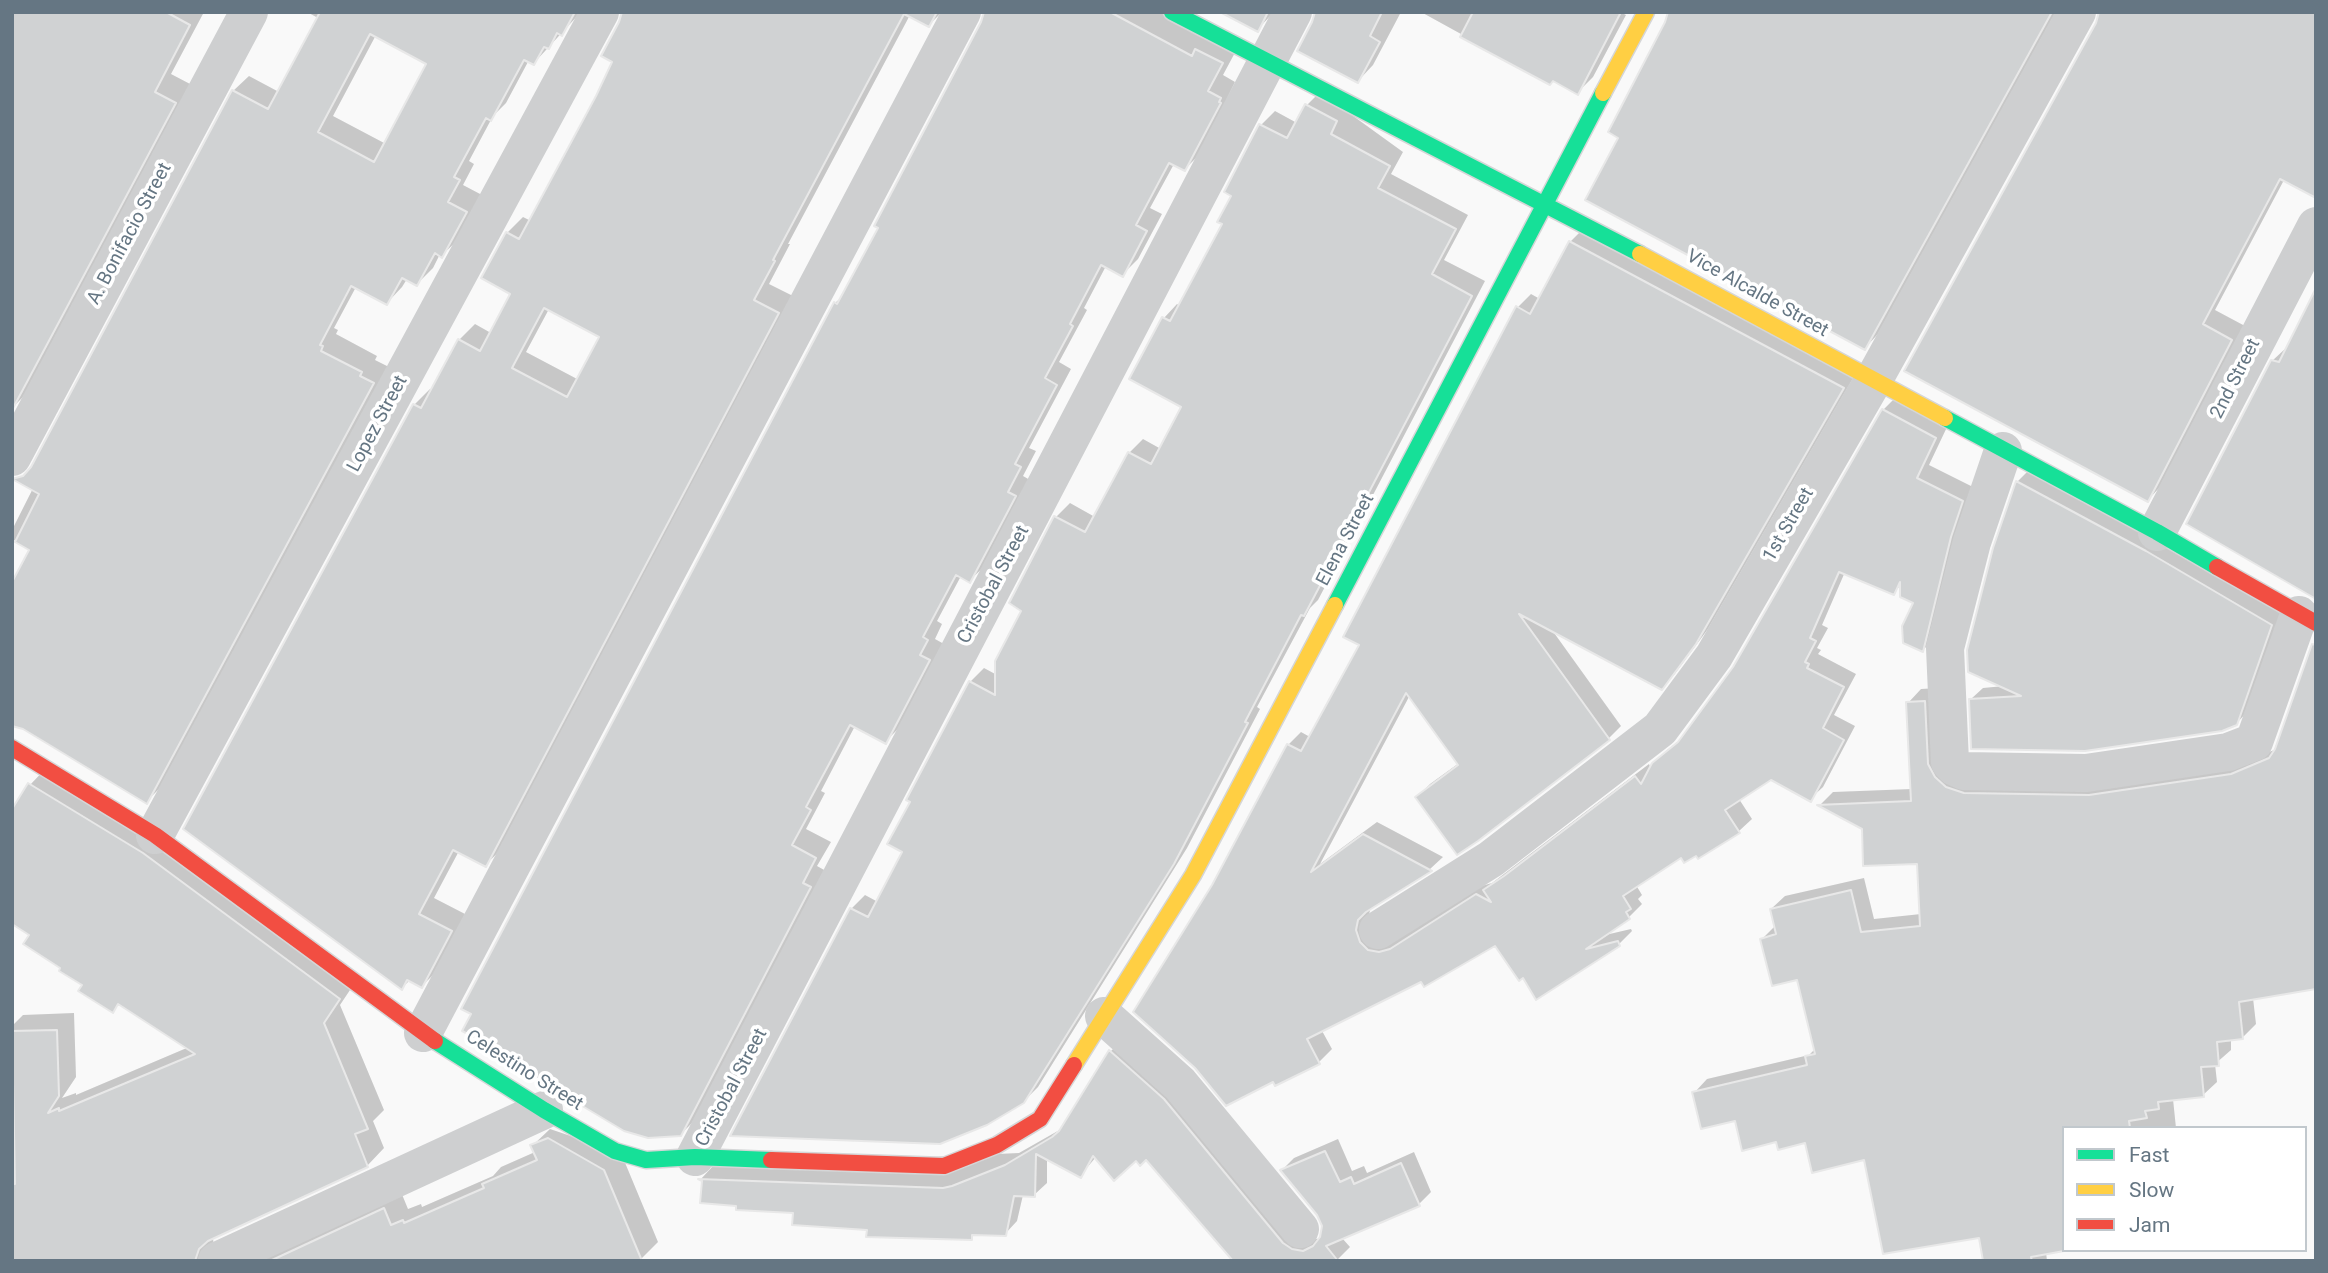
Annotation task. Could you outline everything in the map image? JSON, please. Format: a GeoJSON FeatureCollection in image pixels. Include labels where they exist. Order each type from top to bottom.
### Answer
{"type":"FeatureCollection","features":[{"type":"Feature","properties":{"kind":"street","name":"A. Bonifacio Street"},"geometry":{"type":"LineString","coordinates":[[12,457],[248,12]]}},
{"type":"Feature","properties":{"kind":"street","name":"Lopez Street"},"geometry":{"type":"LineString","coordinates":[[155,835],[600,12]]}},
{"type":"Feature","properties":{"kind":"street"},"geometry":{"type":"LineString","coordinates":[[423,1033],[962,12]]}},
{"type":"Feature","properties":{"kind":"street","name":"Vice Alcalde Street"},"geometry":{"type":"LineString","coordinates":[[1172,12],[1547,204],[2157,532],[2307,619]]}},
{"type":"Feature","properties":{"kind":"street","name":"Cristobal Street"},"geometry":{"type":"LineString","coordinates":[[695,1157],[1293,12]]}},
{"type":"Feature","properties":{"kind":"street","name":"Elena Street"},"geometry":{"type":"LineString","coordinates":[[1066,1077],[1193,876],[1646,12]]}},
{"type":"Feature","properties":{"kind":"street","name":"1st Street"},"geometry":{"type":"LineString","coordinates":[[1378,930],[1491,859],[1660,730],[1714,656],[1873,381],[2077,12]]}},
{"type":"Feature","properties":{"kind":"street","name":"2nd Street"},"geometry":{"type":"LineString","coordinates":[[2157,532],[2316,226]]}},
{"type":"Feature","properties":{"kind":"street"},"geometry":{"type":"LineString","coordinates":[[2003,451],[1972,542],[1945,648],[1950,762],[1955,767],[1964,771],[2086,773],[2228,752],[2254,742],[2307,619]]}},
{"type":"Feature","properties":{"kind":"street","name":"Celestino Street"},"geometry":{"type":"LineString","coordinates":[[12,748],[155,835],[423,1033],[544,1110],[615,1151],[646,1160],[695,1157],[944,1166],[997,1145],[1040,1119],[1066,1077]]}},
{"type":"Feature","properties":{"kind":"street"},"geometry":{"type":"LineString","coordinates":[[1104,1016],[1180,1084],[1300,1229]]}},
{"type":"Feature","properties":{"kind":"street"},"geometry":{"type":"LineString","coordinates":[[217,1261],[544,1110]]}},
{"type":"Feature","properties":{"kind":"building"},"geometry":{"type":"Polygon","coordinates":[[[12,12],[166,12],[190,25],[155,92],[176,103],[12,410],[12,12]]]}},
{"type":"Feature","properties":{"kind":"building"},"geometry":{"type":"Polygon","coordinates":[[[320,12],[575,12],[562,36],[557,33],[549,49],[544,47],[534,65],[524,60],[491,121],[486,118],[454,177],[460,180],[448,202],[467,212],[442,258],[435,253],[417,286],[402,278],[387,305],[351,286],[320,345],[323,346],[321,351],[362,372],[360,376],[374,383],[147,804],[23,729],[12,726],[12,582],[29,550],[15,542],[39,494],[12,479],[23,476],[31,467],[232,90],[268,109],[320,12]],[[370,34],[318,132],[374,162],[426,64],[370,34]]]}},
{"type":"Feature","properties":{"kind":"building"},"geometry":{"type":"Polygon","coordinates":[[[622,12],[937,12],[929,27],[904,14],[754,300],[779,313],[486,867],[453,850],[419,914],[452,931],[422,988],[407,980],[402,990],[183,829],[413,404],[421,408],[458,339],[480,351],[510,294],[481,278],[506,232],[519,239],[612,62],[601,56],[622,12]],[[544,308],[512,368],[567,397],[599,337],[544,308]]]}},
{"type":"Feature","properties":{"kind":"building"},"geometry":{"type":"Polygon","coordinates":[[[984,12],[1110,12],[1192,56],[1195,49],[1223,63],[1208,91],[1221,98],[1221,103],[1185,171],[1169,163],[1136,225],[1147,231],[1123,277],[1101,265],[1070,324],[1073,326],[1045,378],[1057,385],[1015,464],[1021,467],[1008,492],[1016,496],[970,583],[956,575],[923,637],[928,640],[920,655],[930,660],[886,744],[850,725],[806,807],[811,810],[792,845],[816,858],[803,883],[811,887],[681,1136],[648,1138],[624,1131],[514,1065],[515,1063],[493,1051],[495,1048],[462,1031],[471,1014],[461,1009],[834,302],[837,304],[878,228],[874,226],[984,12]]]}},
{"type":"Feature","properties":{"kind":"building"},"geometry":{"type":"Polygon","coordinates":[[[1220,12],[1268,12],[1258,32],[1220,12]]]}},
{"type":"Feature","properties":{"kind":"building"},"geometry":{"type":"Polygon","coordinates":[[[1315,12],[1382,12],[1370,36],[1380,42],[1358,83],[1297,51],[1315,12]]]}},
{"type":"Feature","properties":{"kind":"building"},"geometry":{"type":"Polygon","coordinates":[[[1473,12],[1621,12],[1578,95],[1553,81],[1550,85],[1460,37],[1473,12]]]}},
{"type":"Feature","properties":{"kind":"building"},"geometry":{"type":"Polygon","coordinates":[[[1668,12],[2052,12],[1865,350],[1585,200],[1618,138],[1608,132],[1668,12]]]}},
{"type":"Feature","properties":{"kind":"building"},"geometry":{"type":"Polygon","coordinates":[[[2099,12],[2316,12],[2316,198],[2280,179],[2203,324],[2232,340],[2148,502],[1904,371],[2096,23],[2099,12]]]}},
{"type":"Feature","properties":{"kind":"building"},"geometry":{"type":"Polygon","coordinates":[[[1305,104],[1337,121],[1331,134],[1390,166],[1378,188],[1456,229],[1432,274],[1472,296],[1304,616],[1301,615],[1174,864],[1024,1103],[987,1125],[940,1144],[730,1136],[850,908],[868,917],[902,852],[887,844],[910,802],[906,800],[969,681],[995,695],[995,661],[1021,611],[1009,603],[1054,516],[1085,532],[1128,452],[1151,464],[1181,407],[1129,379],[1162,317],[1170,321],[1222,224],[1217,222],[1231,196],[1224,192],[1259,124],[1287,138],[1305,104]]]}},
{"type":"Feature","properties":{"kind":"building"},"geometry":{"type":"Polygon","coordinates":[[[1569,241],[1844,388],[1696,644],[1662,690],[1519,614],[1610,740],[1457,855],[1415,797],[1458,765],[1406,693],[1311,872],[1363,834],[1432,871],[1366,912],[1358,920],[1356,930],[1360,942],[1368,950],[1379,952],[1390,949],[1476,894],[1491,902],[1483,890],[1635,776],[1641,784],[1652,763],[1678,742],[1733,667],[1882,409],[1936,438],[1917,478],[1963,501],[1951,537],[1923,652],[1903,643],[1902,626],[1913,603],[1900,597],[1900,582],[1894,595],[1839,572],[1810,638],[1816,641],[1805,662],[1809,664],[1807,668],[1844,687],[1823,728],[1844,740],[1811,802],[1771,780],[1725,810],[1740,833],[1698,859],[1696,856],[1684,863],[1681,858],[1623,896],[1631,909],[1626,912],[1630,919],[1586,949],[1618,941],[1620,946],[1536,1000],[1523,978],[1519,981],[1495,946],[1424,987],[1421,982],[1307,1039],[1320,1064],[1275,1086],[1273,1082],[1226,1106],[1195,1068],[1133,1012],[1212,885],[1287,744],[1301,751],[1359,645],[1343,637],[1516,306],[1530,314],[1569,241]]]}},
{"type":"Feature","properties":{"kind":"building"},"geometry":{"type":"Polygon","coordinates":[[[2316,288],[2316,599],[2186,524],[2271,360],[2279,362],[2316,288]]]}},
{"type":"Feature","properties":{"kind":"building"},"geometry":{"type":"Polygon","coordinates":[[[2016,481],[2146,551],[2272,625],[2237,725],[2222,731],[2085,751],[1971,749],[1969,699],[2021,696],[1968,672],[1967,650],[1993,548],[2016,481]]]}},
{"type":"Feature","properties":{"kind":"building"},"geometry":{"type":"Polygon","coordinates":[[[2312,644],[2316,645],[2316,989],[2239,1002],[2243,1039],[2217,1042],[2219,1066],[2201,1067],[2204,1097],[2158,1102],[2159,1109],[2145,1111],[2147,1118],[2129,1121],[2130,1126],[2062,1126],[2062,1251],[2031,1257],[2032,1261],[1983,1261],[1979,1238],[1883,1254],[1864,1160],[1812,1173],[1805,1143],[1778,1150],[1776,1142],[1742,1151],[1735,1121],[1701,1129],[1692,1092],[1807,1065],[1805,1056],[1815,1054],[1797,980],[1772,986],[1760,939],[1776,934],[1770,909],[1851,890],[1861,932],[1920,926],[1917,864],[1863,866],[1862,829],[1817,805],[1911,801],[1906,702],[1925,701],[1928,764],[1935,777],[1946,787],[1964,793],[2089,795],[2231,774],[2269,758],[2275,749],[2312,644]]]}},
{"type":"Feature","properties":{"kind":"building"},"geometry":{"type":"Polygon","coordinates":[[[28,783],[143,853],[340,999],[324,1023],[368,1129],[355,1134],[368,1167],[208,1241],[199,1249],[195,1261],[12,1261],[12,1184],[15,1184],[12,1031],[57,1030],[59,1096],[48,1113],[59,1108],[59,1111],[195,1054],[118,1004],[113,1013],[78,991],[82,985],[23,944],[29,935],[12,924],[12,809],[28,783]]]}},
{"type":"Feature","properties":{"kind":"building"},"geometry":{"type":"Polygon","coordinates":[[[1109,1050],[1164,1099],[1283,1243],[1292,1249],[1303,1251],[1313,1246],[1320,1237],[1322,1226],[1317,1215],[1280,1170],[1325,1151],[1340,1182],[1351,1177],[1354,1184],[1401,1163],[1420,1206],[1326,1246],[1338,1261],[1233,1261],[1146,1160],[1140,1166],[1136,1161],[1114,1181],[1093,1156],[1081,1178],[1036,1154],[1035,1197],[1014,1196],[1006,1236],[972,1235],[972,1240],[866,1237],[867,1230],[792,1225],[793,1213],[736,1210],[736,1206],[700,1203],[702,1181],[698,1179],[943,1188],[952,1186],[1005,1165],[1059,1131],[1109,1050]]]}},
{"type":"Feature","properties":{"kind":"building"},"geometry":{"type":"Polygon","coordinates":[[[548,1138],[604,1170],[642,1261],[270,1261],[384,1208],[391,1225],[403,1220],[404,1223],[484,1188],[482,1184],[537,1160],[530,1145],[548,1138]]]}},
{"type":"Feature","properties":{"kind":"traffic: fast"},"geometry":{"type":"LineString","coordinates":[[1172,12],[1640,254]]}},
{"type":"Feature","properties":{"kind":"traffic: fast"},"geometry":{"type":"LineString","coordinates":[[1335,605],[1603,93]]}},
{"type":"Feature","properties":{"kind":"traffic: fast"},"geometry":{"type":"LineString","coordinates":[[1945,418],[2217,567]]}},
{"type":"Feature","properties":{"kind":"traffic: fast"},"geometry":{"type":"LineString","coordinates":[[435,1041],[615,1151],[646,1160],[695,1157],[771,1160]]}},
{"type":"Feature","properties":{"kind":"traffic: slow"},"geometry":{"type":"LineString","coordinates":[[1603,93],[1646,12]]}},
{"type":"Feature","properties":{"kind":"traffic: slow"},"geometry":{"type":"LineString","coordinates":[[1640,254],[1945,418]]}},
{"type":"Feature","properties":{"kind":"traffic: slow"},"geometry":{"type":"LineString","coordinates":[[1074,1065],[1193,875],[1335,605]]}},
{"type":"Feature","properties":{"kind":"traffic: jam"},"geometry":{"type":"LineString","coordinates":[[2217,567],[2316,623]]}},
{"type":"Feature","properties":{"kind":"traffic: jam"},"geometry":{"type":"LineString","coordinates":[[12,748],[155,835],[435,1041]]}},
{"type":"Feature","properties":{"kind":"traffic: jam"},"geometry":{"type":"LineString","coordinates":[[771,1160],[944,1166],[997,1145],[1040,1119],[1074,1065]]}}]}
